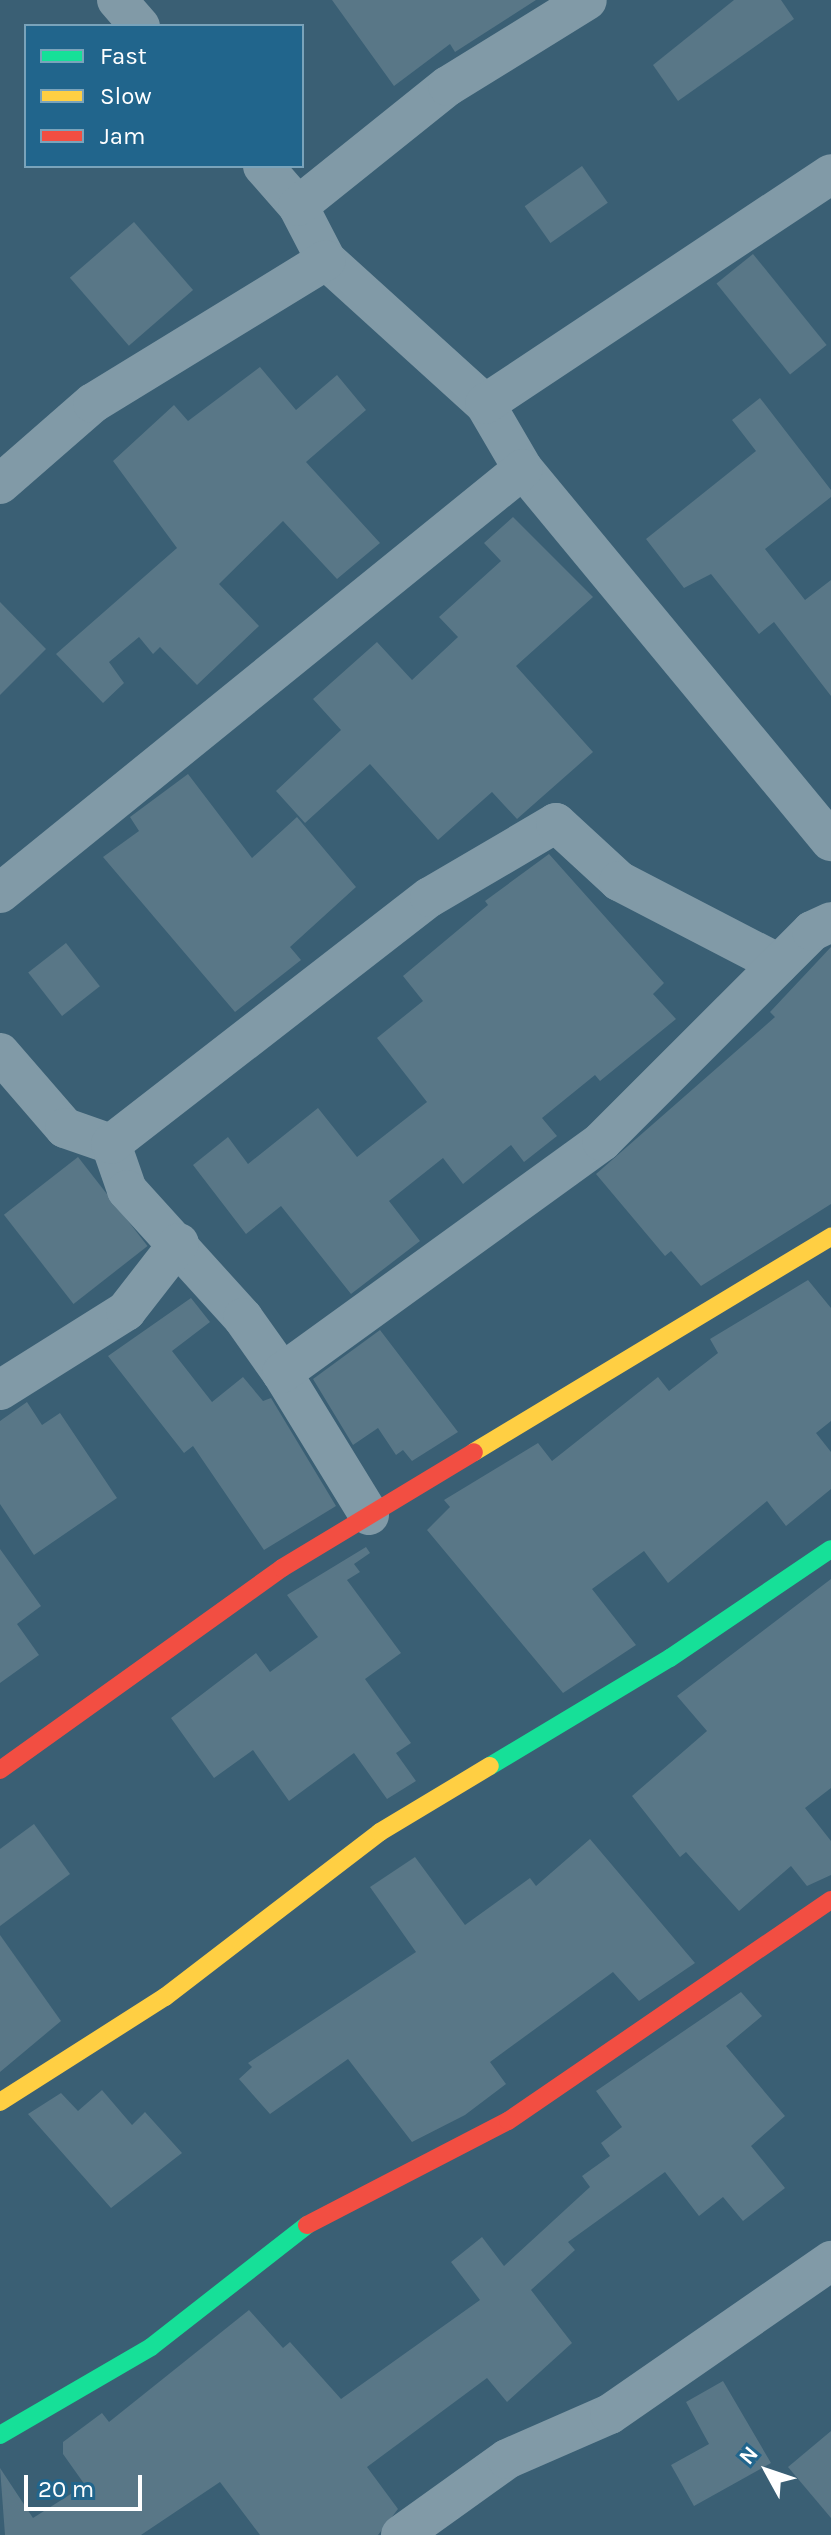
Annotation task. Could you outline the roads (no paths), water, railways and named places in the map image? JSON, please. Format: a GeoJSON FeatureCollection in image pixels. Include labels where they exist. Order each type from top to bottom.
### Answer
{"type":"FeatureCollection","features":[{"type":"Feature","properties":{"kind":"street"},"geometry":{"type":"LineString","coordinates":[[117,0],[138,24]]}},
{"type":"Feature","properties":{"kind":"street"},"geometry":{"type":"LineString","coordinates":[[298,206],[448,86],[587,0]]}},
{"type":"Feature","properties":{"kind":"street"},"geometry":{"type":"LineString","coordinates":[[265,168],[298,206],[326,260],[485,404],[523,469],[831,841]]}},
{"type":"Feature","properties":{"kind":"street"},"geometry":{"type":"LineString","coordinates":[[485,404],[831,174]]}},
{"type":"Feature","properties":{"kind":"street"},"geometry":{"type":"LineString","coordinates":[[0,484],[93,403],[326,260]]}},
{"type":"Feature","properties":{"kind":"street"},"geometry":{"type":"LineString","coordinates":[[0,893],[523,469]]}},
{"type":"Feature","properties":{"kind":"street"},"geometry":{"type":"LineString","coordinates":[[111,1144],[430,897],[556,823],[619,881],[779,964]]}},
{"type":"Feature","properties":{"kind":"street"},"geometry":{"type":"LineString","coordinates":[[282,1373],[602,1141],[812,931],[831,922]]}},
{"type":"Feature","properties":{"kind":"street"},"geometry":{"type":"LineString","coordinates":[[0,1053],[65,1128],[111,1144]]}},
{"type":"Feature","properties":{"kind":"street"},"geometry":{"type":"LineString","coordinates":[[111,1144],[127,1190],[179,1243],[282,1373],[369,1515]]}},
{"type":"Feature","properties":{"kind":"street"},"geometry":{"type":"LineString","coordinates":[[0,1770],[282,1568],[831,1237]]}},
{"type":"Feature","properties":{"kind":"street"},"geometry":{"type":"LineString","coordinates":[[0,1390],[126,1311],[179,1243]]}},
{"type":"Feature","properties":{"kind":"street"},"geometry":{"type":"LineString","coordinates":[[0,2102],[165,1997],[380,1832],[670,1658],[831,1549]]}},
{"type":"Feature","properties":{"kind":"street"},"geometry":{"type":"LineString","coordinates":[[0,2435],[151,2347],[307,2225],[508,2121],[831,1900]]}},
{"type":"Feature","properties":{"kind":"street"},"geometry":{"type":"LineString","coordinates":[[401,2535],[507,2459],[610,2414],[831,2261]]}}]}
